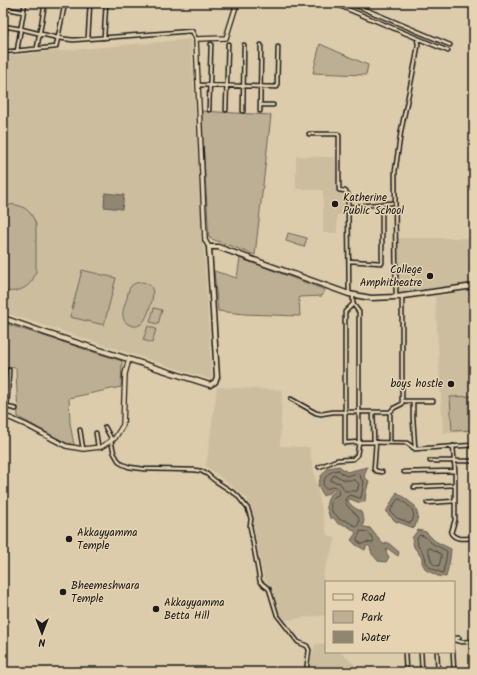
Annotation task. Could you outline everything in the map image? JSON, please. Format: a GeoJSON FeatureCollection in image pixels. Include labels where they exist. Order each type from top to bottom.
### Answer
{"type":"FeatureCollection","features":[{"type":"Feature","properties":{"kind":"main road"},"geometry":{"type":"LineString","coordinates":[[3,318],[210,385],[215,382],[217,377],[209,247],[218,247],[351,295],[371,298],[396,297],[474,286]]}},
{"type":"Feature","properties":{"kind":"street"},"geometry":{"type":"LineString","coordinates":[[5,3],[4,8],[23,12]]}},
{"type":"Feature","properties":{"kind":"street"},"geometry":{"type":"LineString","coordinates":[[17,51],[25,3]]}},
{"type":"Feature","properties":{"kind":"street"},"geometry":{"type":"LineString","coordinates":[[37,48],[46,3]]}},
{"type":"Feature","properties":{"kind":"street"},"geometry":{"type":"LineString","coordinates":[[3,52],[37,48],[56,48],[65,3]]}},
{"type":"Feature","properties":{"kind":"street"},"geometry":{"type":"LineString","coordinates":[[88,38],[90,3]]}},
{"type":"Feature","properties":{"kind":"street"},"geometry":{"type":"LineString","coordinates":[[104,38],[106,3]]}},
{"type":"Feature","properties":{"kind":"street"},"geometry":{"type":"LineString","coordinates":[[196,39],[226,38],[237,3]]}},
{"type":"Feature","properties":{"kind":"street"},"geometry":{"type":"LineString","coordinates":[[333,3],[448,51]]}},
{"type":"Feature","properties":{"kind":"street"},"geometry":{"type":"LineString","coordinates":[[350,3],[450,45]]}},
{"type":"Feature","properties":{"kind":"street"},"geometry":{"type":"LineString","coordinates":[[3,41],[4,26],[73,40],[192,31],[196,39],[205,240],[209,247]]}},
{"type":"Feature","properties":{"kind":"street"},"geometry":{"type":"LineString","coordinates":[[396,297],[395,172],[401,131],[416,58],[418,45],[417,38]]}},
{"type":"Feature","properties":{"kind":"street"},"geometry":{"type":"LineString","coordinates":[[210,44],[210,110]]}},
{"type":"Feature","properties":{"kind":"street"},"geometry":{"type":"LineString","coordinates":[[226,110],[228,44]]}},
{"type":"Feature","properties":{"kind":"street"},"geometry":{"type":"LineString","coordinates":[[243,110],[244,45]]}},
{"type":"Feature","properties":{"kind":"street"},"geometry":{"type":"LineString","coordinates":[[260,111],[261,45]]}},
{"type":"Feature","properties":{"kind":"street"},"geometry":{"type":"LineString","coordinates":[[198,85],[277,87],[278,47]]}},
{"type":"Feature","properties":{"kind":"street"},"geometry":{"type":"LineString","coordinates":[[260,105],[273,105]]}},
{"type":"Feature","properties":{"kind":"street"},"geometry":{"type":"LineString","coordinates":[[309,134],[338,135],[339,190],[345,191],[348,194],[351,295],[353,304],[359,312],[359,442],[357,455],[354,459],[336,460],[319,467]]}},
{"type":"Feature","properties":{"kind":"street"},"geometry":{"type":"LineString","coordinates":[[348,207],[392,203]]}},
{"type":"Feature","properties":{"kind":"street"},"geometry":{"type":"LineString","coordinates":[[349,261],[382,263],[382,204]]}},
{"type":"Feature","properties":{"kind":"street"},"geometry":{"type":"LineString","coordinates":[[291,399],[316,413],[321,414],[333,412],[390,412],[402,404],[402,296]]}},
{"type":"Feature","properties":{"kind":"street"},"geometry":{"type":"LineString","coordinates":[[353,304],[345,312],[345,443],[407,443],[415,449],[474,444]]}},
{"type":"Feature","properties":{"kind":"street"},"geometry":{"type":"LineString","coordinates":[[3,417],[10,418],[26,425],[66,446],[83,448],[101,447],[115,438],[123,425],[125,374],[129,360]]}},
{"type":"Feature","properties":{"kind":"street"},"geometry":{"type":"LineString","coordinates":[[7,407],[9,370]]}},
{"type":"Feature","properties":{"kind":"street"},"geometry":{"type":"LineString","coordinates":[[402,401],[433,401]]}},
{"type":"Feature","properties":{"kind":"street"},"geometry":{"type":"LineString","coordinates":[[413,401],[415,449]]}},
{"type":"Feature","properties":{"kind":"street"},"geometry":{"type":"LineString","coordinates":[[3,406],[16,409]]}},
{"type":"Feature","properties":{"kind":"street"},"geometry":{"type":"LineString","coordinates":[[373,412],[375,442],[374,469],[382,472]]}},
{"type":"Feature","properties":{"kind":"street"},"geometry":{"type":"LineString","coordinates":[[390,412],[390,443]]}},
{"type":"Feature","properties":{"kind":"street"},"geometry":{"type":"LineString","coordinates":[[105,427],[111,440],[114,453],[122,464],[144,470],[164,469],[201,471],[237,495],[248,509],[251,520],[250,526],[260,582],[269,589],[276,615],[298,642],[307,646],[309,650],[306,672]]}},
{"type":"Feature","properties":{"kind":"street"},"geometry":{"type":"LineString","coordinates":[[80,430],[83,448]]}},
{"type":"Feature","properties":{"kind":"street"},"geometry":{"type":"LineString","coordinates":[[96,433],[98,447]]}},
{"type":"Feature","properties":{"kind":"street"},"geometry":{"type":"LineString","coordinates":[[453,446],[455,461],[455,520],[451,533],[453,536],[458,538],[474,538]]}},
{"type":"Feature","properties":{"kind":"street"},"geometry":{"type":"LineString","coordinates":[[430,461],[474,461]]}},
{"type":"Feature","properties":{"kind":"street"},"geometry":{"type":"LineString","coordinates":[[404,472],[455,471]]}},
{"type":"Feature","properties":{"kind":"street"},"geometry":{"type":"LineString","coordinates":[[414,487],[455,486]]}},
{"type":"Feature","properties":{"kind":"street"},"geometry":{"type":"LineString","coordinates":[[427,503],[455,501]]}},
{"type":"Feature","properties":{"kind":"street"},"geometry":{"type":"LineString","coordinates":[[455,639],[462,642],[474,642]]}},
{"type":"Feature","properties":{"kind":"street"},"geometry":{"type":"LineString","coordinates":[[405,653],[406,672]]}},
{"type":"Feature","properties":{"kind":"street"},"geometry":{"type":"LineString","coordinates":[[421,653],[422,670]]}},
{"type":"Feature","properties":{"kind":"street"},"geometry":{"type":"LineString","coordinates":[[437,653],[438,672]]}},
{"type":"Feature","properties":{"kind":"street"},"geometry":{"type":"LineString","coordinates":[[453,653],[454,672]]}},
{"type":"Feature","properties":{"kind":"shaded area"},"geometry":{"type":"Polygon","coordinates":[[[191,39],[212,380],[3,312],[3,56],[191,39]]]}},
{"type":"Feature","properties":{"kind":"shaded area","name":"Katherine Public School"},"geometry":{"type":"Polygon","coordinates":[[[296,156],[335,157],[337,191],[346,195],[347,214],[337,215],[337,233],[323,233],[323,190],[296,189],[296,156]]]}},
{"type":"Feature","properties":{"kind":"shaded area"},"geometry":{"type":"Polygon","coordinates":[[[396,238],[474,238],[474,284],[398,293],[396,238]]]}},
{"type":"Feature","properties":{"kind":"shaded area"},"geometry":{"type":"Polygon","coordinates":[[[474,290],[474,432],[443,433],[435,296],[474,290]]]}},
{"type":"Feature","properties":{"kind":"shaded area"},"geometry":{"type":"Polygon","coordinates":[[[217,387],[282,390],[280,446],[309,447],[327,534],[336,539],[323,575],[325,585],[325,615],[286,620],[278,613],[273,589],[264,579],[247,498],[206,466],[217,387]]]}},
{"type":"Feature","properties":{"kind":"shaded area"},"geometry":{"type":"Polygon","coordinates":[[[325,643],[325,653],[341,653],[355,665],[358,672],[308,672],[315,644],[325,643]]]}},
{"type":"Feature","properties":{"kind":"green space"},"geometry":{"type":"Polygon","coordinates":[[[320,44],[368,65],[366,75],[313,73],[320,44]]]}},
{"type":"Feature","properties":{"kind":"green space"},"geometry":{"type":"Polygon","coordinates":[[[201,111],[271,115],[255,255],[209,238],[201,111]]]}},
{"type":"Feature","properties":{"kind":"green space"},"geometry":{"type":"Polygon","coordinates":[[[18,205],[26,209],[32,216],[36,225],[36,271],[32,281],[28,285],[14,291],[3,290],[3,206],[18,205]]]}},
{"type":"Feature","properties":{"kind":"green space"},"geometry":{"type":"Polygon","coordinates":[[[288,233],[307,238],[304,247],[286,241],[288,233]]]}},
{"type":"Feature","properties":{"kind":"green space"},"geometry":{"type":"Polygon","coordinates":[[[240,258],[325,290],[322,296],[299,297],[300,316],[244,314],[218,311],[214,271],[237,278],[240,258]]]}},
{"type":"Feature","properties":{"kind":"green space"},"geometry":{"type":"Polygon","coordinates":[[[82,270],[116,278],[104,325],[70,317],[82,270]]]}},
{"type":"Feature","properties":{"kind":"green space"},"geometry":{"type":"Polygon","coordinates":[[[139,282],[148,284],[151,287],[153,294],[144,321],[138,326],[134,326],[126,323],[124,320],[123,309],[129,289],[131,286],[139,282]]]}},
{"type":"Feature","properties":{"kind":"green space"},"geometry":{"type":"Polygon","coordinates":[[[154,308],[162,310],[158,324],[150,322],[154,308]]]}},
{"type":"Feature","properties":{"kind":"green space"},"geometry":{"type":"Polygon","coordinates":[[[3,323],[122,361],[121,387],[69,398],[70,423],[74,445],[66,443],[18,417],[16,368],[3,367],[3,323]]]}},
{"type":"Feature","properties":{"kind":"green space"},"geometry":{"type":"Polygon","coordinates":[[[148,326],[156,329],[152,343],[143,340],[148,326]]]}},
{"type":"Feature","properties":{"kind":"green space"},"geometry":{"type":"Polygon","coordinates":[[[472,396],[474,430],[452,431],[450,397],[472,396]]]}},
{"type":"Feature","properties":{"kind":"water"},"geometry":{"type":"Polygon","coordinates":[[[105,193],[124,195],[122,209],[104,207],[105,193]]]}},
{"type":"Feature","properties":{"kind":"water"},"geometry":{"type":"Polygon","coordinates":[[[339,466],[347,472],[367,467],[364,477],[369,481],[365,501],[360,503],[350,499],[348,501],[352,506],[361,512],[364,520],[363,526],[370,528],[382,543],[385,545],[387,542],[399,552],[398,556],[387,548],[386,552],[389,557],[386,562],[378,561],[372,554],[370,547],[367,545],[365,550],[351,540],[356,533],[354,531],[346,526],[338,524],[334,518],[330,518],[327,504],[330,494],[335,492],[334,490],[323,496],[318,485],[321,476],[328,468],[339,466]]]}},
{"type":"Feature","properties":{"kind":"water"},"geometry":{"type":"Polygon","coordinates":[[[397,492],[415,506],[418,516],[414,528],[395,521],[386,512],[397,492]]]}},
{"type":"Feature","properties":{"kind":"water"},"geometry":{"type":"Polygon","coordinates":[[[418,530],[426,532],[435,541],[451,549],[446,577],[438,576],[426,570],[422,563],[422,558],[414,547],[412,538],[418,530]]]}},
{"type":"Feature","properties":{"kind":"place","name":"Katherine Public School"},"geometry":{"type":"Point","coordinates":[335,204]}},
{"type":"Feature","properties":{"kind":"place","name":"College Amphitheatre"},"geometry":{"type":"Point","coordinates":[430,276]}},
{"type":"Feature","properties":{"kind":"place","name":"boys hostle"},"geometry":{"type":"Point","coordinates":[451,384]}},
{"type":"Feature","properties":{"kind":"place","name":"Akkayyamma Temple"},"geometry":{"type":"Point","coordinates":[69,539]}},
{"type":"Feature","properties":{"kind":"place","name":"Bheemeshwara Temple"},"geometry":{"type":"Point","coordinates":[63,592]}},
{"type":"Feature","properties":{"kind":"place","name":"Akkayyamma Betta Hill"},"geometry":{"type":"Point","coordinates":[156,609]}}]}
